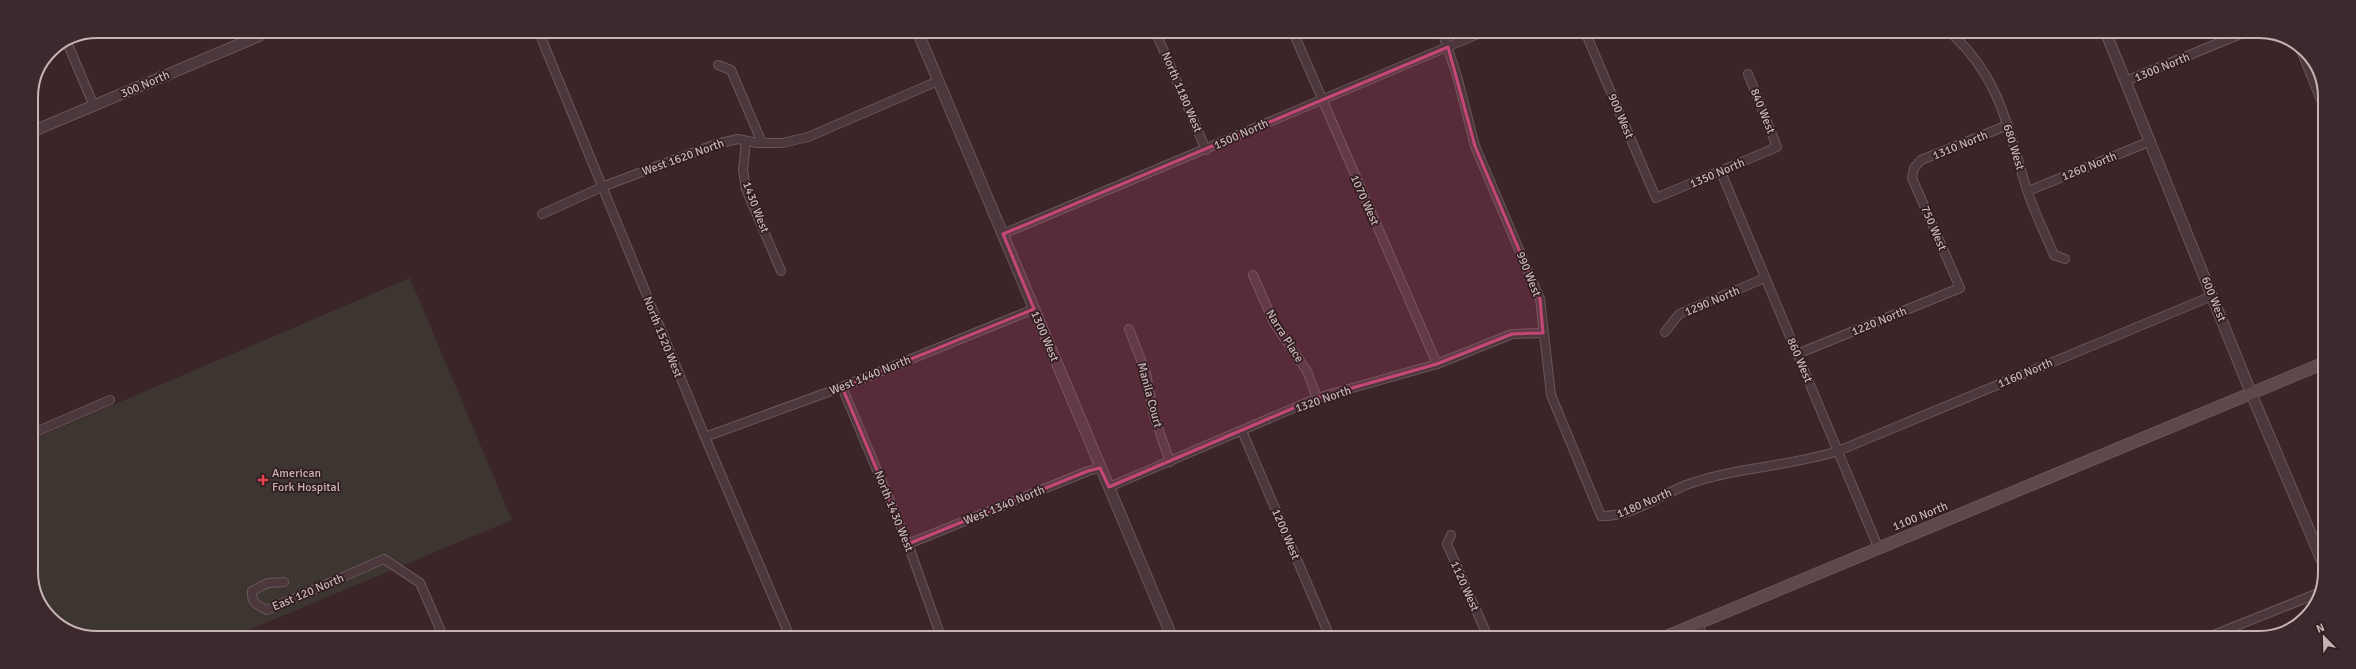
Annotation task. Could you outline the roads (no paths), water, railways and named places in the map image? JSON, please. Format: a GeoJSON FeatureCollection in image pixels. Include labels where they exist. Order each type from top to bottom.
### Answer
{"type":"FeatureCollection","features":[{"type":"Feature","properties":{"kind":"main road"},"geometry":{"type":"LineString","coordinates":[[2251,394],[2318,366]]}},
{"type":"Feature","properties":{"kind":"main road","name":"1100 North"},"geometry":{"type":"LineString","coordinates":[[1680,631],[2251,394]]}},
{"type":"Feature","properties":{"kind":"street","name":"300 North"},"geometry":{"type":"LineString","coordinates":[[38,129],[253,38]]}},
{"type":"Feature","properties":{"kind":"street","name":"North 1520 West"},"geometry":{"type":"LineString","coordinates":[[541,38],[705,437],[788,631]]}},
{"type":"Feature","properties":{"kind":"street","name":"1300 West"},"geometry":{"type":"LineString","coordinates":[[919,38],[1170,631]]}},
{"type":"Feature","properties":{"kind":"street","name":"North 1180 West"},"geometry":{"type":"LineString","coordinates":[[1158,38],[1206,150]]}},
{"type":"Feature","properties":{"kind":"street","name":"1070 West"},"geometry":{"type":"LineString","coordinates":[[1296,38],[1321,100],[1437,364]]}},
{"type":"Feature","properties":{"kind":"street","name":"990 West"},"geometry":{"type":"LineString","coordinates":[[1445,38],[1475,146],[1540,299],[1542,333],[1551,396],[1601,516]]}},
{"type":"Feature","properties":{"kind":"street","name":"1500 North"},"geometry":{"type":"LineString","coordinates":[[1003,234],[1206,150],[1469,38]]}},
{"type":"Feature","properties":{"kind":"street","name":"900 West"},"geometry":{"type":"LineString","coordinates":[[1588,38],[1656,198]]}},
{"type":"Feature","properties":{"kind":"street","name":"680 West"},"geometry":{"type":"LineString","coordinates":[[1956,38],[1986,72],[2008,126],[2028,191],[2054,255],[2065,259]]}},
{"type":"Feature","properties":{"kind":"street","name":"600 West"},"geometry":{"type":"LineString","coordinates":[[2108,38],[2251,394],[2318,551]]}},
{"type":"Feature","properties":{"kind":"street","name":"1300 North"},"geometry":{"type":"LineString","coordinates":[[2126,81],[2226,38]]}},
{"type":"Feature","properties":{"kind":"street"},"geometry":{"type":"LineString","coordinates":[[69,46],[94,106]]}},
{"type":"Feature","properties":{"kind":"street"},"geometry":{"type":"LineString","coordinates":[[2305,59],[2318,92]]}},
{"type":"Feature","properties":{"kind":"street"},"geometry":{"type":"LineString","coordinates":[[718,64],[731,70],[762,143]]}},
{"type":"Feature","properties":{"kind":"street","name":"840 West"},"geometry":{"type":"LineString","coordinates":[[1748,74],[1777,147]]}},
{"type":"Feature","properties":{"kind":"street","name":"West 1620 North"},"geometry":{"type":"LineString","coordinates":[[542,214],[602,187],[716,144],[738,139],[762,143],[782,143],[808,137],[938,81]]}},
{"type":"Feature","properties":{"kind":"street","name":"1310 North"},"geometry":{"type":"LineString","coordinates":[[1914,168],[1921,160],[2008,126]]}},
{"type":"Feature","properties":{"kind":"street","name":"1430 West"},"geometry":{"type":"LineString","coordinates":[[746,140],[743,170],[746,189],[781,271]]}},
{"type":"Feature","properties":{"kind":"street","name":"1260 North"},"geometry":{"type":"LineString","coordinates":[[2028,191],[2150,141]]}},
{"type":"Feature","properties":{"kind":"street","name":"1350 North"},"geometry":{"type":"LineString","coordinates":[[1656,198],[1721,172],[1777,147]]}},
{"type":"Feature","properties":{"kind":"street","name":"750 West"},"geometry":{"type":"LineString","coordinates":[[1914,168],[1912,178],[1960,288]]}},
{"type":"Feature","properties":{"kind":"street","name":"860 West"},"geometry":{"type":"LineString","coordinates":[[1721,172],[1878,548]]}},
{"type":"Feature","properties":{"kind":"street","name":"Narra Place"},"geometry":{"type":"LineString","coordinates":[[1252,275],[1274,323],[1307,371],[1317,398]]}},
{"type":"Feature","properties":{"kind":"street","name":"1290 North"},"geometry":{"type":"LineString","coordinates":[[1665,332],[1679,314],[1766,278]]}},
{"type":"Feature","properties":{"kind":"street","name":"1220 North"},"geometry":{"type":"LineString","coordinates":[[1797,354],[1960,288]]}},
{"type":"Feature","properties":{"kind":"street","name":"1160 North"},"geometry":{"type":"LineString","coordinates":[[1686,485],[1722,474],[1813,459],[1838,451],[2212,296]]}},
{"type":"Feature","properties":{"kind":"street","name":"West 1440 North"},"geometry":{"type":"LineString","coordinates":[[705,437],[842,387],[1034,309]]}},
{"type":"Feature","properties":{"kind":"street","name":"Manila Court"},"geometry":{"type":"LineString","coordinates":[[1129,329],[1146,373],[1154,416],[1170,462]]}},
{"type":"Feature","properties":{"kind":"street","name":"1320 North"},"geometry":{"type":"LineString","coordinates":[[1110,487],[1317,398],[1437,364],[1512,334],[1542,333]]}},
{"type":"Feature","properties":{"kind":"street","name":"North 1430 West"},"geometry":{"type":"LineString","coordinates":[[842,387],[908,544],[939,631]]}},
{"type":"Feature","properties":{"kind":"street"},"geometry":{"type":"LineString","coordinates":[[38,431],[110,400]]}},
{"type":"Feature","properties":{"kind":"street","name":"1200 West"},"geometry":{"type":"LineString","coordinates":[[1242,431],[1327,631]]}},
{"type":"Feature","properties":{"kind":"street","name":"West 1340 North"},"geometry":{"type":"LineString","coordinates":[[908,544],[1088,471],[1100,468]]}},
{"type":"Feature","properties":{"kind":"street","name":"1180 North"},"geometry":{"type":"LineString","coordinates":[[1601,516],[1616,517],[1686,485]]}},
{"type":"Feature","properties":{"kind":"street","name":"1120 West"},"geometry":{"type":"LineString","coordinates":[[1451,535],[1447,544],[1485,631]]}},
{"type":"Feature","properties":{"kind":"street","name":"East 120 North"},"geometry":{"type":"LineString","coordinates":[[284,582],[268,583],[252,591],[251,598],[255,604],[267,610],[384,559],[420,583],[441,631]]}},
{"type":"Feature","properties":{"kind":"street"},"geometry":{"type":"LineString","coordinates":[[2224,631],[2313,595]]}},
{"type":"Feature","properties":{"kind":"street"},"geometry":{"type":"LineString","coordinates":[[1698,624],[1701,631]]}},
{"type":"Feature","properties":{"kind":"place","name":"American Fork Hospital"},"geometry":{"type":"Point","coordinates":[263,480]}}]}
